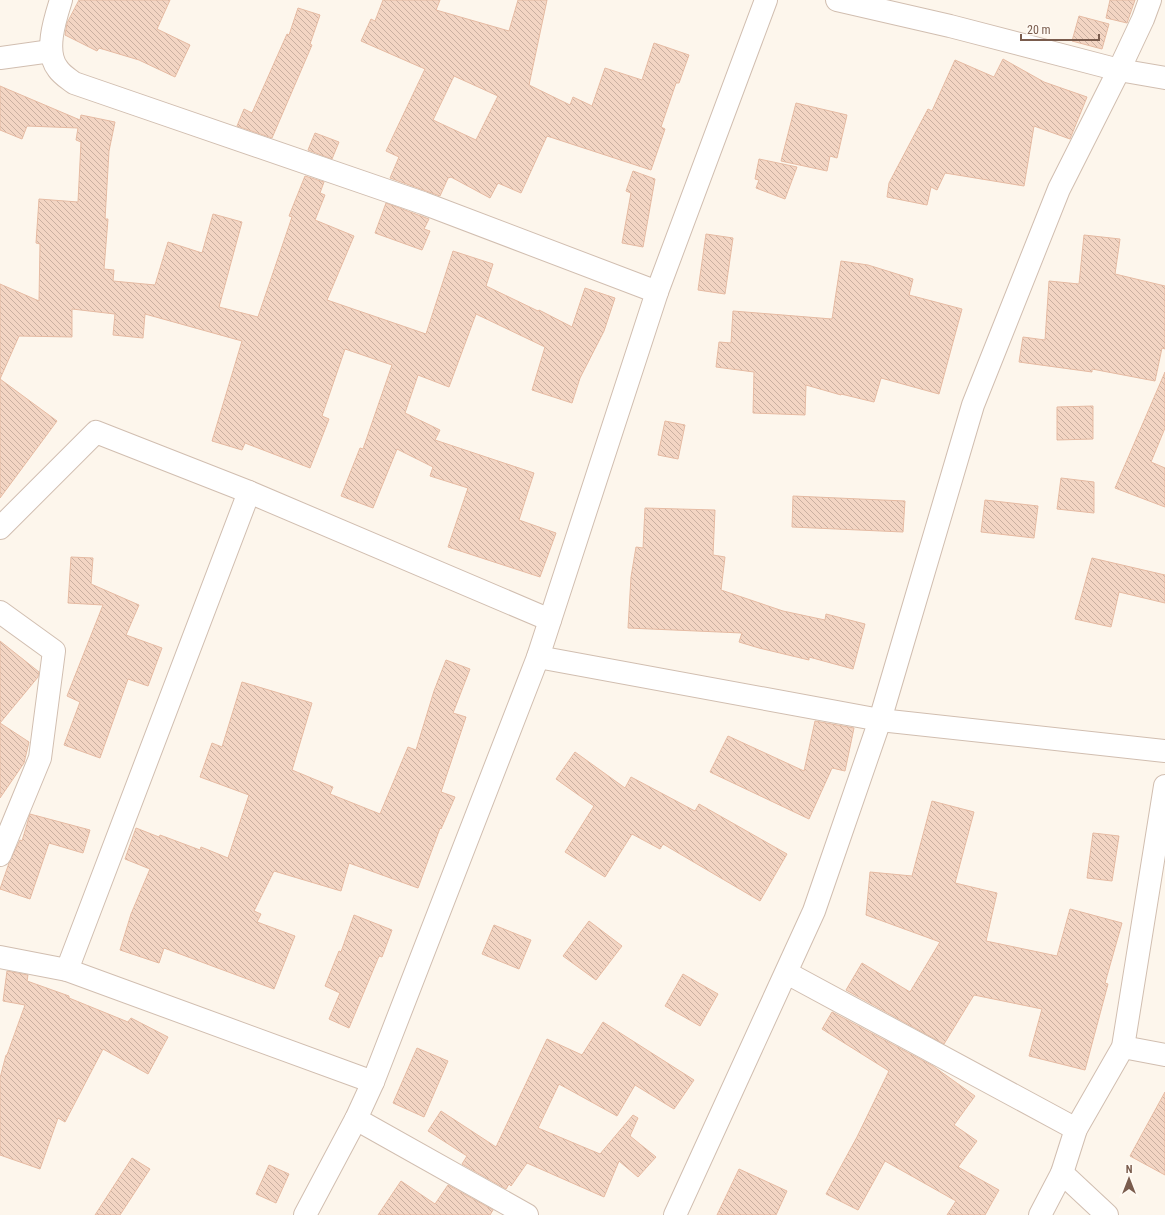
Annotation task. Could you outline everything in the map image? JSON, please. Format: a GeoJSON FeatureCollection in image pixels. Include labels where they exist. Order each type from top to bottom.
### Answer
{"type":"FeatureCollection","features":[{"type":"Feature","properties":{"kind":"street"},"geometry":{"type":"LineString","coordinates":[[61,0],[57,13],[51,51],[57,69],[74,84],[424,203],[657,292]]}},
{"type":"Feature","properties":{"kind":"street"},"geometry":{"type":"LineString","coordinates":[[837,0],[950,26],[1119,70],[1165,78]]}},
{"type":"Feature","properties":{"kind":"street"},"geometry":{"type":"LineString","coordinates":[[675,1215],[814,912],[880,720],[973,405],[1059,189],[1119,70],[1150,0]]}},
{"type":"Feature","properties":{"kind":"street"},"geometry":{"type":"LineString","coordinates":[[305,1215],[356,1119],[373,1082],[538,657],[657,292],[763,1]]}},
{"type":"Feature","properties":{"kind":"street"},"geometry":{"type":"LineString","coordinates":[[0,58],[51,51]]}},
{"type":"Feature","properties":{"kind":"street"},"geometry":{"type":"LineString","coordinates":[[0,528],[96,432],[249,492],[550,620]]}},
{"type":"Feature","properties":{"kind":"street"},"geometry":{"type":"LineString","coordinates":[[67,970],[249,492]]}},
{"type":"Feature","properties":{"kind":"street"},"geometry":{"type":"LineString","coordinates":[[0,612],[54,651],[40,758],[0,855]]}},
{"type":"Feature","properties":{"kind":"street"},"geometry":{"type":"LineString","coordinates":[[538,657],[880,720],[1165,750]]}},
{"type":"Feature","properties":{"kind":"street"},"geometry":{"type":"LineString","coordinates":[[1040,1215],[1062,1173],[1076,1128],[1123,1047],[1165,786]]}},
{"type":"Feature","properties":{"kind":"street"},"geometry":{"type":"LineString","coordinates":[[0,957],[67,970],[373,1082]]}},
{"type":"Feature","properties":{"kind":"street"},"geometry":{"type":"LineString","coordinates":[[787,973],[1076,1128]]}},
{"type":"Feature","properties":{"kind":"street"},"geometry":{"type":"LineString","coordinates":[[1123,1047],[1165,1055]]}},
{"type":"Feature","properties":{"kind":"street"},"geometry":{"type":"LineString","coordinates":[[356,1119],[527,1215]]}},
{"type":"Feature","properties":{"kind":"street"},"geometry":{"type":"LineString","coordinates":[[1062,1173],[1107,1215]]}},
{"type":"Feature","properties":{"kind":"building"},"geometry":{"type":"Polygon","coordinates":[[[79,0],[170,0],[157,29],[190,45],[175,77],[139,60],[99,48],[97,51],[65,35],[67,23],[79,0]]]}},
{"type":"Feature","properties":{"kind":"building"},"geometry":{"type":"Polygon","coordinates":[[[383,0],[440,0],[436,10],[509,31],[518,0],[547,0],[529,85],[570,105],[573,97],[592,106],[605,68],[642,80],[654,43],[689,55],[679,83],[676,83],[661,127],[665,129],[651,170],[547,136],[521,193],[498,183],[490,198],[451,177],[448,178],[440,196],[390,178],[399,157],[386,151],[425,69],[361,41],[371,19],[375,21],[383,0]],[[454,76],[433,120],[476,140],[498,96],[454,76]]]}},
{"type":"Feature","properties":{"kind":"building"},"geometry":{"type":"Polygon","coordinates":[[[1110,0],[1135,0],[1127,23],[1106,18],[1110,0]]]}},
{"type":"Feature","properties":{"kind":"building"},"geometry":{"type":"Polygon","coordinates":[[[298,8],[320,15],[310,44],[312,45],[272,138],[237,126],[244,109],[252,113],[287,34],[289,35],[298,8]]]}},
{"type":"Feature","properties":{"kind":"building"},"geometry":{"type":"Polygon","coordinates":[[[1079,16],[1109,24],[1102,49],[1072,41],[1079,16]]]}},
{"type":"Feature","properties":{"kind":"building"},"geometry":{"type":"Polygon","coordinates":[[[1003,59],[1044,82],[1087,97],[1070,139],[1034,126],[1024,186],[945,173],[937,190],[931,187],[927,205],[887,197],[889,183],[928,109],[932,111],[955,60],[994,77],[1003,59]]]}},
{"type":"Feature","properties":{"kind":"building"},"geometry":{"type":"Polygon","coordinates":[[[0,86],[80,120],[81,115],[115,122],[109,151],[105,219],[108,219],[104,269],[114,270],[113,281],[155,285],[168,242],[202,253],[213,214],[242,222],[219,307],[258,317],[292,217],[289,216],[305,176],[324,182],[320,193],[325,195],[315,220],[354,236],[327,300],[426,334],[453,251],[493,264],[486,286],[572,327],[585,288],[615,298],[604,331],[580,378],[572,403],[532,390],[545,347],[476,314],[449,387],[418,375],[405,413],[440,430],[435,440],[534,473],[519,520],[556,533],[540,577],[448,547],[468,488],[430,476],[433,467],[397,449],[373,508],[341,496],[360,448],[363,449],[392,365],[345,349],[322,416],[329,419],[310,468],[245,443],[242,450],[212,441],[242,341],[145,314],[143,338],[113,335],[115,314],[72,309],[72,337],[19,336],[0,379],[0,284],[39,301],[40,244],[36,243],[39,199],[78,202],[81,142],[76,140],[78,128],[27,126],[22,139],[0,130],[0,86]]]}},
{"type":"Feature","properties":{"kind":"building"},"geometry":{"type":"Polygon","coordinates":[[[796,103],[847,115],[837,158],[830,156],[827,171],[781,161],[796,103]]]}},
{"type":"Feature","properties":{"kind":"building"},"geometry":{"type":"Polygon","coordinates":[[[315,133],[339,142],[332,159],[308,150],[315,133]]]}},
{"type":"Feature","properties":{"kind":"building"},"geometry":{"type":"Polygon","coordinates":[[[759,159],[797,167],[785,199],[756,188],[759,180],[755,179],[759,159]]]}},
{"type":"Feature","properties":{"kind":"building"},"geometry":{"type":"Polygon","coordinates":[[[633,171],[655,179],[643,247],[622,243],[631,193],[626,191],[633,171]]]}},
{"type":"Feature","properties":{"kind":"building"},"geometry":{"type":"Polygon","coordinates":[[[386,203],[429,219],[424,229],[430,231],[422,250],[375,233],[386,203]]]}},
{"type":"Feature","properties":{"kind":"building"},"geometry":{"type":"Polygon","coordinates":[[[706,234],[733,238],[725,294],[698,290],[706,234]]]}},
{"type":"Feature","properties":{"kind":"building"},"geometry":{"type":"Polygon","coordinates":[[[1084,235],[1120,239],[1115,274],[1165,286],[1165,349],[1162,348],[1155,381],[1092,369],[1092,372],[1019,362],[1023,337],[1045,340],[1049,281],[1079,284],[1084,235]]]}},
{"type":"Feature","properties":{"kind":"building"},"geometry":{"type":"Polygon","coordinates":[[[841,261],[868,265],[913,279],[909,295],[962,309],[939,394],[881,378],[874,402],[841,395],[806,385],[805,415],[753,413],[754,372],[716,367],[719,342],[731,343],[733,311],[832,319],[841,261]]]}},
{"type":"Feature","properties":{"kind":"building"},"geometry":{"type":"Polygon","coordinates":[[[1165,372],[1165,428],[1151,462],[1165,468],[1165,507],[1115,488],[1165,372]]]}},
{"type":"Feature","properties":{"kind":"building"},"geometry":{"type":"Polygon","coordinates":[[[0,379],[57,421],[0,498],[0,379]]]}},
{"type":"Feature","properties":{"kind":"building"},"geometry":{"type":"Polygon","coordinates":[[[1093,406],[1093,439],[1057,440],[1057,407],[1093,406]]]}},
{"type":"Feature","properties":{"kind":"building"},"geometry":{"type":"Polygon","coordinates":[[[665,421],[685,425],[678,459],[658,455],[665,421]]]}},
{"type":"Feature","properties":{"kind":"building"},"geometry":{"type":"Polygon","coordinates":[[[1061,478],[1094,482],[1094,513],[1057,509],[1061,478]]]}},
{"type":"Feature","properties":{"kind":"building"},"geometry":{"type":"Polygon","coordinates":[[[793,496],[905,501],[903,532],[792,527],[793,496]]]}},
{"type":"Feature","properties":{"kind":"building"},"geometry":{"type":"Polygon","coordinates":[[[985,500],[1038,506],[1034,538],[981,532],[985,500]]]}},
{"type":"Feature","properties":{"kind":"building"},"geometry":{"type":"Polygon","coordinates":[[[645,508],[715,510],[713,555],[725,557],[721,590],[783,611],[825,620],[826,614],[865,624],[853,669],[809,657],[809,660],[739,642],[742,633],[628,628],[631,577],[636,547],[643,548],[645,508]]]}},
{"type":"Feature","properties":{"kind":"building"},"geometry":{"type":"Polygon","coordinates":[[[71,557],[93,558],[91,584],[139,605],[126,635],[162,648],[148,686],[128,679],[100,758],[64,745],[80,702],[67,696],[103,605],[68,603],[71,557]]]}},
{"type":"Feature","properties":{"kind":"building"},"geometry":{"type":"Polygon","coordinates":[[[1092,558],[1165,575],[1165,603],[1119,592],[1111,627],[1075,619],[1092,558]]]}},
{"type":"Feature","properties":{"kind":"building"},"geometry":{"type":"Polygon","coordinates":[[[0,641],[39,672],[38,677],[0,723],[0,641]]]}},
{"type":"Feature","properties":{"kind":"building"},"geometry":{"type":"Polygon","coordinates":[[[446,660],[470,669],[453,713],[466,717],[441,792],[455,797],[441,829],[440,828],[418,888],[349,863],[341,891],[274,871],[254,911],[261,914],[257,922],[295,936],[274,989],[164,948],[159,963],[120,950],[131,914],[150,869],[125,859],[136,828],[200,850],[201,847],[228,858],[249,795],[200,777],[212,743],[222,747],[242,682],[312,703],[292,770],[333,787],[330,794],[380,814],[408,747],[416,750],[434,691],[446,660]]]}},
{"type":"Feature","properties":{"kind":"building"},"geometry":{"type":"Polygon","coordinates":[[[815,721],[854,728],[845,771],[832,768],[809,819],[710,772],[728,736],[804,771],[815,721]]]}},
{"type":"Feature","properties":{"kind":"building"},"geometry":{"type":"Polygon","coordinates":[[[0,723],[29,742],[24,763],[0,798],[0,723]]]}},
{"type":"Feature","properties":{"kind":"building"},"geometry":{"type":"Polygon","coordinates":[[[575,752],[625,788],[631,777],[695,811],[699,804],[787,854],[760,901],[663,844],[660,849],[632,834],[605,877],[565,852],[594,806],[556,779],[575,752]]]}},
{"type":"Feature","properties":{"kind":"building"},"geometry":{"type":"Polygon","coordinates":[[[932,801],[974,812],[955,883],[997,893],[986,941],[1057,956],[1070,909],[1122,923],[1105,983],[1108,984],[1085,1070],[1029,1056],[1042,1009],[974,995],[944,1044],[846,990],[862,963],[910,992],[940,942],[866,915],[870,872],[912,876],[932,801]]]}},
{"type":"Feature","properties":{"kind":"building"},"geometry":{"type":"Polygon","coordinates":[[[30,814],[90,830],[83,853],[49,843],[30,899],[0,889],[9,863],[20,840],[22,841],[30,814]]]}},
{"type":"Feature","properties":{"kind":"building"},"geometry":{"type":"Polygon","coordinates":[[[1093,833],[1119,836],[1112,881],[1087,878],[1093,833]]]}},
{"type":"Feature","properties":{"kind":"building"},"geometry":{"type":"Polygon","coordinates":[[[354,915],[392,930],[382,957],[379,956],[349,1028],[329,1019],[340,993],[325,986],[339,951],[341,952],[354,915]]]}},
{"type":"Feature","properties":{"kind":"building"},"geometry":{"type":"Polygon","coordinates":[[[589,921],[622,946],[596,980],[563,956],[589,921]]]}},
{"type":"Feature","properties":{"kind":"building"},"geometry":{"type":"Polygon","coordinates":[[[494,925],[531,940],[519,969],[482,954],[494,925]]]}},
{"type":"Feature","properties":{"kind":"building"},"geometry":{"type":"Polygon","coordinates":[[[7,971],[28,975],[27,981],[69,996],[69,998],[128,1022],[131,1018],[168,1037],[148,1074],[103,1049],[65,1122],[58,1118],[40,1169],[0,1155],[0,1078],[6,1055],[25,1005],[3,1001],[7,971]]]}},
{"type":"Feature","properties":{"kind":"building"},"geometry":{"type":"Polygon","coordinates":[[[683,974],[718,994],[700,1026],[665,1006],[683,974]]]}},
{"type":"Feature","properties":{"kind":"building"},"geometry":{"type":"Polygon","coordinates":[[[832,1012],[933,1066],[975,1096],[954,1125],[977,1141],[958,1167],[999,1190],[985,1215],[947,1215],[956,1201],[885,1161],[858,1210],[826,1194],[857,1137],[889,1071],[822,1029],[832,1012]]]}},
{"type":"Feature","properties":{"kind":"building"},"geometry":{"type":"Polygon","coordinates":[[[603,1022],[694,1080],[674,1109],[635,1085],[617,1116],[559,1084],[538,1128],[600,1154],[633,1115],[638,1118],[630,1136],[656,1157],[638,1177],[619,1161],[604,1197],[527,1163],[511,1186],[509,1184],[506,1189],[462,1164],[467,1156],[428,1131],[441,1111],[496,1147],[547,1039],[582,1055],[603,1022]]]}},
{"type":"Feature","properties":{"kind":"building"},"geometry":{"type":"Polygon","coordinates":[[[417,1048],[448,1061],[424,1117],[393,1103],[417,1048]]]}},
{"type":"Feature","properties":{"kind":"building"},"geometry":{"type":"Polygon","coordinates":[[[1165,1092],[1165,1175],[1130,1156],[1165,1092]]]}},
{"type":"Feature","properties":{"kind":"building"},"geometry":{"type":"Polygon","coordinates":[[[132,1158],[150,1169],[120,1215],[95,1215],[132,1158]]]}},
{"type":"Feature","properties":{"kind":"building"},"geometry":{"type":"Polygon","coordinates":[[[269,1165],[289,1174],[276,1203],[256,1194],[269,1165]]]}},
{"type":"Feature","properties":{"kind":"building"},"geometry":{"type":"Polygon","coordinates":[[[739,1169],[787,1191],[776,1215],[717,1215],[739,1169]]]}},
{"type":"Feature","properties":{"kind":"building"},"geometry":{"type":"Polygon","coordinates":[[[401,1181],[435,1204],[448,1185],[493,1210],[490,1215],[378,1215],[401,1181]]]}}]}
